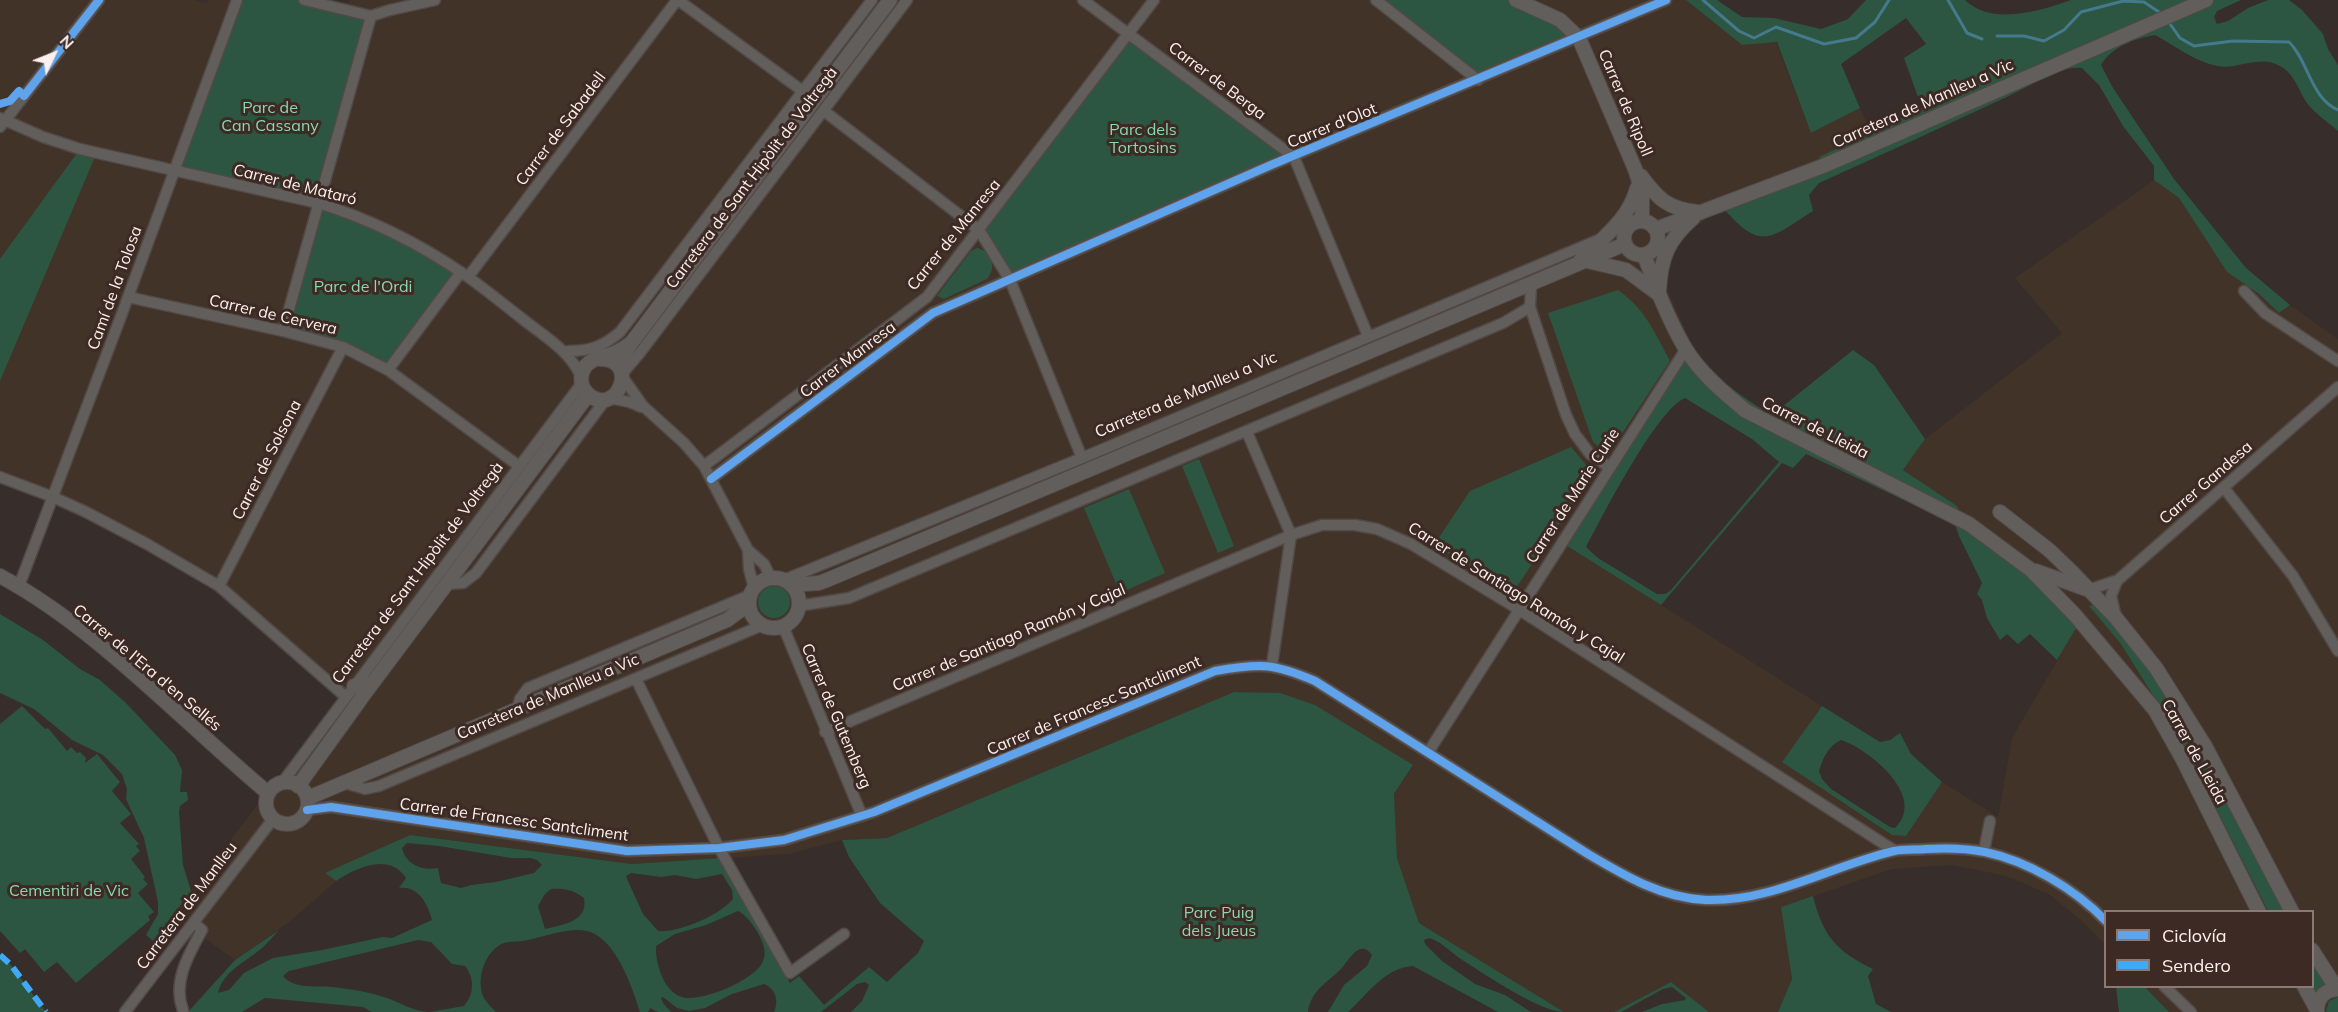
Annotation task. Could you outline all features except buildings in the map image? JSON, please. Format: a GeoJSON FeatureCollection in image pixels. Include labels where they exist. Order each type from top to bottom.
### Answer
{"type":"FeatureCollection","features":[{"type":"Feature","properties":{"kind":"street"},"geometry":{"type":"LineString","coordinates":[[2,122],[99,0]]}},
{"type":"Feature","properties":{"kind":"street","name":"Camí de la Tolosa"},"geometry":{"type":"LineString","coordinates":[[18,586],[176,169],[237,0]]}},
{"type":"Feature","properties":{"kind":"street"},"geometry":{"type":"LineString","coordinates":[[304,0],[371,16],[435,0]]}},
{"type":"Feature","properties":{"kind":"street"},"geometry":{"type":"LineString","coordinates":[[677,0],[804,92]]}},
{"type":"Feature","properties":{"kind":"street","name":"Carrer de Sabadell"},"geometry":{"type":"LineString","coordinates":[[388,370],[677,0]]}},
{"type":"Feature","properties":{"kind":"street","name":"Carretera de Sant Hipòlit de Voltregà"},"geometry":{"type":"LineString","coordinates":[[569,351],[592,350],[608,342],[640,306],[872,0]]}},
{"type":"Feature","properties":{"kind":"street","name":"Carretera de Sant Hipòlit de Voltregà"},"geometry":{"type":"LineString","coordinates":[[621,374],[624,354],[633,340],[890,0]]}},
{"type":"Feature","properties":{"kind":"street","name":"Carretera de Sant Hipòlit de Voltregà"},"geometry":{"type":"LineString","coordinates":[[621,374],[907,0]]}},
{"type":"Feature","properties":{"kind":"street","name":"Carrer de Berga"},"geometry":{"type":"LineString","coordinates":[[1083,0],[1294,157]]}},
{"type":"Feature","properties":{"kind":"street","name":"Carrer de Manresa"},"geometry":{"type":"LineString","coordinates":[[704,466],[927,297],[1154,0]]}},
{"type":"Feature","properties":{"kind":"street"},"geometry":{"type":"LineString","coordinates":[[1376,0],[1478,80]]}},
{"type":"Feature","properties":{"kind":"street","name":"Carrer de Ripoll"},"geometry":{"type":"LineString","coordinates":[[1516,0],[1560,20],[1579,38],[1637,174],[1642,191],[1642,220]]}},
{"type":"Feature","properties":{"kind":"street","name":"Carrer d'Olot"},"geometry":{"type":"LineString","coordinates":[[1010,280],[1271,165],[1666,0]]}},
{"type":"Feature","properties":{"kind":"street","name":"Carretera de Manlleu a Vic"},"geometry":{"type":"LineString","coordinates":[[1656,229],[1823,166],[2206,0]]}},
{"type":"Feature","properties":{"kind":"street"},"geometry":{"type":"LineString","coordinates":[[283,331],[371,16]]}},
{"type":"Feature","properties":{"kind":"street"},"geometry":{"type":"LineString","coordinates":[[824,111],[979,230],[1010,280],[1082,458]]}},
{"type":"Feature","properties":{"kind":"street","name":"Carrer de Mataró"},"geometry":{"type":"LineString","coordinates":[[2,122],[80,148],[318,203],[348,212],[394,232],[465,274],[554,343],[576,366],[584,385]]}},
{"type":"Feature","properties":{"kind":"street"},"geometry":{"type":"LineString","coordinates":[[1294,157],[1368,336]]}},
{"type":"Feature","properties":{"kind":"street"},"geometry":{"type":"LineString","coordinates":[[1637,174],[1664,203],[1680,210],[1700,212]]}},
{"type":"Feature","properties":{"kind":"street","name":"Carretera de Manlleu a Vic"},"geometry":{"type":"LineString","coordinates":[[1582,263],[1601,239],[1622,219],[1632,204],[1637,174]]}},
{"type":"Feature","properties":{"kind":"street","name":"Carretera de Manlleu a Vic"},"geometry":{"type":"LineString","coordinates":[[1659,295],[1663,259],[1670,243],[1680,229],[1700,212]]}},
{"type":"Feature","properties":{"kind":"street"},"geometry":{"type":"LineString","coordinates":[[1642,220],[1652,224],[1656,229],[1659,237],[1652,252],[1644,255],[1632,253],[1624,244],[1623,237],[1627,227],[1632,223],[1642,220]]}},
{"type":"Feature","properties":{"kind":"street","name":"Carretera de Manlleu a Vic"},"geometry":{"type":"LineString","coordinates":[[782,581],[1082,458],[1601,239]]}},
{"type":"Feature","properties":{"kind":"street","name":"Carretera de Manlleu a Vic"},"geometry":{"type":"LineString","coordinates":[[799,605],[819,583],[1624,244]]}},
{"type":"Feature","properties":{"kind":"street","name":"Carrer de Lleida"},"geometry":{"type":"LineString","coordinates":[[1644,255],[1659,295],[1686,350],[1718,387],[1746,411],[1969,524],[2031,570],[2075,615],[2155,710],[2182,758],[2258,910]]}},
{"type":"Feature","properties":{"kind":"street"},"geometry":{"type":"LineString","coordinates":[[1582,263],[1626,270],[1659,295]]}},
{"type":"Feature","properties":{"kind":"street","name":"Carrer Manresa"},"geometry":{"type":"LineString","coordinates":[[711,479],[933,313],[1010,280]]}},
{"type":"Feature","properties":{"kind":"street"},"geometry":{"type":"LineString","coordinates":[[1531,284],[1530,307],[1566,415],[1575,434],[1590,454],[1609,467]]}},
{"type":"Feature","properties":{"kind":"street"},"geometry":{"type":"LineString","coordinates":[[2244,291],[2265,313],[2338,361]]}},
{"type":"Feature","properties":{"kind":"street","name":"Carrer de Cervera"},"geometry":{"type":"LineString","coordinates":[[128,297],[283,331],[343,347],[388,370],[519,466]]}},
{"type":"Feature","properties":{"kind":"street","name":"Carretera de Sant Hipòlit de Voltregà"},"geometry":{"type":"LineString","coordinates":[[596,360],[620,352],[633,340],[640,306]]}},
{"type":"Feature","properties":{"kind":"street"},"geometry":{"type":"LineString","coordinates":[[799,605],[849,598],[1248,432],[1503,322],[1530,307]]}},
{"type":"Feature","properties":{"kind":"street","name":"Carrer de Mataró"},"geometry":{"type":"LineString","coordinates":[[554,343],[596,360]]}},
{"type":"Feature","properties":{"kind":"street","name":"Carrer de Solsona"},"geometry":{"type":"LineString","coordinates":[[219,586],[343,347]]}},
{"type":"Feature","properties":{"kind":"street","name":"Carrer de Marie Curie"},"geometry":{"type":"LineString","coordinates":[[1429,751],[1686,350]]}},
{"type":"Feature","properties":{"kind":"street"},"geometry":{"type":"LineString","coordinates":[[649,412],[629,402],[597,399],[584,385],[585,367],[596,360],[612,361],[633,395],[684,443],[704,466],[748,550],[796,592],[799,605],[793,619],[783,626],[770,627],[759,622],[750,611],[748,550]]}},
{"type":"Feature","properties":{"kind":"street"},"geometry":{"type":"LineString","coordinates":[[607,399],[620,389],[621,374]]}},
{"type":"Feature","properties":{"kind":"street","name":"Carretera de Sant Hipòlit de Voltregà"},"geometry":{"type":"LineString","coordinates":[[282,783],[519,466],[584,385]]}},
{"type":"Feature","properties":{"kind":"street","name":"Carretera de Sant Hipòlit de Voltregà"},"geometry":{"type":"LineString","coordinates":[[298,786],[446,584],[584,385]]}},
{"type":"Feature","properties":{"kind":"street","name":"Carrer Gandesa"},"geometry":{"type":"LineString","coordinates":[[2088,590],[2117,581],[2338,387]]}},
{"type":"Feature","properties":{"kind":"street","name":"Carretera de Sant Hipòlit de Voltregà"},"geometry":{"type":"LineString","coordinates":[[446,584],[463,583],[476,573],[607,399]]}},
{"type":"Feature","properties":{"kind":"street"},"geometry":{"type":"LineString","coordinates":[[1248,432],[1291,535],[1272,665]]}},
{"type":"Feature","properties":{"kind":"street"},"geometry":{"type":"LineString","coordinates":[[0,477],[53,497],[147,543],[219,586],[350,691],[372,683]]}},
{"type":"Feature","properties":{"kind":"street"},"geometry":{"type":"LineString","coordinates":[[2223,488],[2293,576],[2338,651]]}},
{"type":"Feature","properties":{"kind":"street","name":"Carrer de Lleida"},"geometry":{"type":"LineString","coordinates":[[2000,512],[2049,550],[2116,618],[2156,668],[2205,746],[2291,910]]}},
{"type":"Feature","properties":{"kind":"street","name":"Carrer de Santiago Ramón y Cajal"},"geometry":{"type":"LineString","coordinates":[[825,732],[1291,535],[1322,525],[1355,525],[1377,529],[1411,544],[1518,609],[1895,851]]}},
{"type":"Feature","properties":{"kind":"street","name":"Carrer de Lleida"},"geometry":{"type":"LineString","coordinates":[[2031,570],[2088,590]]}},
{"type":"Feature","properties":{"kind":"street","name":"Carrer de l'Era d'en Sellés"},"geometry":{"type":"LineString","coordinates":[[0,576],[18,586],[97,644],[268,793]]}},
{"type":"Feature","properties":{"kind":"street"},"geometry":{"type":"LineString","coordinates":[[517,710],[520,699],[528,688],[751,594],[762,581],[782,581]]}},
{"type":"Feature","properties":{"kind":"street","name":"Carretera de Manlleu a Vic"},"geometry":{"type":"LineString","coordinates":[[782,581],[819,583]]}},
{"type":"Feature","properties":{"kind":"street"},"geometry":{"type":"LineString","coordinates":[[2116,618],[2111,596],[2117,581]]}},
{"type":"Feature","properties":{"kind":"street","name":"Carretera de Manlleu a Vic"},"geometry":{"type":"LineString","coordinates":[[307,804],[345,783],[727,621],[742,609],[751,594]]}},
{"type":"Feature","properties":{"kind":"street","name":"Carretera de Manlleu a Vic"},"geometry":{"type":"LineString","coordinates":[[727,621],[759,622]]}},
{"type":"Feature","properties":{"kind":"street","name":"Carretera de Manlleu a Vic"},"geometry":{"type":"LineString","coordinates":[[345,783],[365,789],[379,786],[636,679],[759,622]]}},
{"type":"Feature","properties":{"kind":"street","name":"Carrer de Gutemberg"},"geometry":{"type":"LineString","coordinates":[[783,626],[825,732],[862,816]]}},
{"type":"Feature","properties":{"kind":"street","name":"Carrer de Francesc Santcliment"},"geometry":{"type":"LineString","coordinates":[[307,804],[627,851],[719,848],[784,840],[862,816],[1215,671],[1242,666],[1272,665],[1315,681],[1429,751],[1588,854],[1622,874],[1662,893],[1704,900],[1741,899],[1895,851],[1953,848],[1984,851],[2005,857],[2063,884],[2104,919]]}},
{"type":"Feature","properties":{"kind":"street"},"geometry":{"type":"LineString","coordinates":[[636,679],[719,848],[790,973],[844,934]]}},
{"type":"Feature","properties":{"kind":"street"},"geometry":{"type":"LineString","coordinates":[[282,783],[298,786],[307,804],[301,819],[291,824],[280,823],[273,819],[266,807],[268,793],[275,785],[282,783]]}},
{"type":"Feature","properties":{"kind":"street","name":"Carretera de Manlleu"},"geometry":{"type":"LineString","coordinates":[[126,1012],[273,819]]}},
{"type":"Feature","properties":{"kind":"street"},"geometry":{"type":"LineString","coordinates":[[1984,851],[1990,821]]}},
{"type":"Feature","properties":{"kind":"street"},"geometry":{"type":"LineString","coordinates":[[183,1010],[178,998],[184,962],[202,930],[194,923]]}},
{"type":"Feature","properties":{"kind":"street"},"geometry":{"type":"LineString","coordinates":[[2314,952],[2338,989],[2329,990],[2322,995],[2317,1011]]}},
{"type":"Feature","properties":{"kind":"street"},"geometry":{"type":"LineString","coordinates":[[2165,988],[2191,1012]]}},
{"type":"Feature","properties":{"kind":"street"},"geometry":{"type":"LineString","coordinates":[[2305,988],[2317,1011]]}},
{"type":"Feature","properties":{"kind":"shaded area"},"geometry":{"type":"Polygon","coordinates":[[[0,0],[194,0],[207,3],[208,0],[328,0],[347,7],[350,0],[1686,0],[1742,45],[1776,42],[1811,133],[1860,108],[1871,132],[1820,157],[1826,172],[1725,210],[1681,236],[1670,252],[1664,282],[1693,347],[1564,544],[1822,706],[1783,762],[1892,834],[1906,836],[1942,782],[1998,817],[2012,738],[2078,625],[2023,573],[1969,531],[1957,506],[1903,470],[1925,439],[2062,333],[2015,278],[2154,180],[2179,198],[2227,272],[2259,294],[2279,313],[2290,305],[2338,339],[2338,1012],[2169,1012],[2146,988],[2314,988],[2314,910],[2104,910],[2104,944],[2085,924],[2049,894],[2006,876],[1952,865],[1892,869],[1782,907],[1792,979],[1778,1012],[1709,1012],[1671,982],[1614,1012],[1564,1012],[1419,923],[1397,858],[1394,794],[1413,766],[1280,693],[1234,692],[887,838],[842,840],[789,854],[632,864],[410,835],[326,873],[336,881],[288,923],[235,960],[172,915],[342,696],[219,585],[147,542],[0,477],[0,0]]]}},
{"type":"Feature","properties":{"kind":"green space","name":"Parc de Can Cassany"},"geometry":{"type":"Polygon","coordinates":[[[237,0],[304,0],[371,16],[318,203],[348,212],[461,272],[388,370],[343,347],[283,331],[317,203],[176,169],[237,0]]]}},
{"type":"Feature","properties":{"kind":"green space"},"geometry":{"type":"Polygon","coordinates":[[[1376,0],[1516,0],[1579,38],[1478,80],[1376,0]]]}},
{"type":"Feature","properties":{"kind":"green space"},"geometry":{"type":"Polygon","coordinates":[[[1686,0],[1717,0],[1742,17],[1774,18],[1821,29],[1848,19],[1866,0],[1965,0],[1989,13],[2016,14],[2071,0],[2241,0],[2217,11],[2214,17],[2217,24],[2228,21],[2248,8],[2268,0],[2289,0],[2302,10],[2323,34],[2328,49],[2338,65],[2338,131],[2310,107],[2289,73],[2272,63],[2257,62],[2217,66],[2193,57],[2155,35],[2140,38],[2117,48],[2101,65],[2113,88],[2174,179],[2246,268],[2290,305],[2279,313],[2259,294],[2227,272],[2179,198],[2154,180],[2154,166],[2123,126],[2099,85],[2082,68],[2054,73],[1819,183],[1809,195],[1813,211],[1777,233],[1759,236],[1749,232],[1725,210],[1826,172],[1819,157],[1922,108],[1904,58],[1926,44],[1906,18],[1841,64],[1860,108],[1811,133],[1777,42],[1742,45],[1686,0]]]}},
{"type":"Feature","properties":{"kind":"green space","name":"Parc dels Tortosins"},"geometry":{"type":"Polygon","coordinates":[[[1129,34],[1294,157],[1010,280],[979,230],[1129,34]]]}},
{"type":"Feature","properties":{"kind":"green space"},"geometry":{"type":"Polygon","coordinates":[[[80,149],[97,152],[0,381],[0,259],[80,149]]]}},
{"type":"Feature","properties":{"kind":"green space"},"geometry":{"type":"Polygon","coordinates":[[[977,248],[986,253],[991,260],[992,270],[987,279],[944,299],[937,296],[971,251],[977,248]]]}},
{"type":"Feature","properties":{"kind":"green space"},"geometry":{"type":"Polygon","coordinates":[[[1618,290],[1643,314],[1670,361],[1611,450],[1605,452],[1593,442],[1548,313],[1618,290]]]}},
{"type":"Feature","properties":{"kind":"green space"},"geometry":{"type":"Polygon","coordinates":[[[1693,347],[1728,385],[1772,415],[1853,350],[1874,365],[1925,439],[1903,470],[1957,506],[1969,531],[2023,573],[2078,625],[2057,660],[2030,634],[2018,644],[2007,634],[2000,640],[1977,594],[1982,583],[1955,524],[1806,454],[1793,468],[1782,463],[1661,605],[1564,544],[1693,347]],[[1685,398],[1673,406],[1646,442],[1586,547],[1598,558],[1657,594],[1665,594],[1671,590],[1779,462],[1752,439],[1685,398]]]}},
{"type":"Feature","properties":{"kind":"green space"},"geometry":{"type":"Polygon","coordinates":[[[1571,447],[1593,473],[1518,585],[1506,589],[1434,545],[1470,491],[1571,447]]]}},
{"type":"Feature","properties":{"kind":"green space"},"geometry":{"type":"Polygon","coordinates":[[[1199,459],[1234,546],[1218,553],[1182,466],[1199,459]]]}},
{"type":"Feature","properties":{"kind":"green space"},"geometry":{"type":"Polygon","coordinates":[[[1129,489],[1165,573],[1120,593],[1084,508],[1129,489]]]}},
{"type":"Feature","properties":{"kind":"green space"},"geometry":{"type":"Polygon","coordinates":[[[774,586],[786,590],[790,602],[786,614],[774,618],[762,614],[758,602],[762,590],[774,586]]]}},
{"type":"Feature","properties":{"kind":"green space"},"geometry":{"type":"Polygon","coordinates":[[[2097,604],[2118,627],[2187,722],[2285,910],[2267,910],[2183,743],[2121,644],[2089,606],[2097,604]]]}},
{"type":"Feature","properties":{"kind":"green space"},"geometry":{"type":"Polygon","coordinates":[[[0,614],[43,640],[80,669],[100,680],[126,703],[175,755],[182,770],[180,792],[187,792],[188,800],[180,806],[179,812],[183,865],[191,891],[153,941],[146,935],[158,914],[158,902],[144,838],[126,799],[127,789],[122,774],[103,755],[72,740],[34,709],[0,693],[0,614]]]}},
{"type":"Feature","properties":{"kind":"green space","name":"Parc Puig dels Jueus"},"geometry":{"type":"Polygon","coordinates":[[[1234,692],[1280,693],[1315,705],[1413,765],[1394,794],[1397,858],[1419,923],[1564,1012],[1541,1006],[1513,992],[1439,942],[1429,938],[1424,940],[1425,944],[1442,961],[1475,984],[1505,995],[1531,1012],[1498,1012],[1413,966],[1385,977],[1348,1012],[1328,1012],[1344,985],[1367,966],[1372,955],[1368,950],[1363,949],[1355,952],[1341,969],[1316,992],[1308,1012],[851,1012],[862,1001],[869,985],[865,982],[857,984],[821,1012],[774,1012],[775,996],[764,984],[732,994],[705,1008],[689,1011],[677,1008],[663,997],[661,998],[663,1003],[671,1012],[658,1012],[650,1008],[648,1012],[640,1012],[618,958],[595,934],[578,930],[523,941],[506,942],[492,952],[481,975],[481,991],[488,1004],[496,1012],[430,1012],[464,1006],[470,997],[472,981],[465,966],[452,964],[431,942],[418,940],[289,971],[283,976],[299,985],[367,992],[427,1012],[372,1012],[363,1007],[265,998],[242,1012],[188,1012],[235,960],[279,930],[262,948],[230,973],[218,993],[229,990],[244,973],[273,958],[383,937],[392,938],[432,920],[425,902],[417,893],[412,889],[399,888],[406,878],[399,870],[391,866],[382,864],[362,867],[336,881],[325,873],[410,835],[632,864],[721,858],[790,983],[799,976],[824,1005],[869,967],[887,982],[918,953],[924,941],[880,903],[849,857],[842,840],[887,838],[1234,692]],[[407,843],[402,848],[411,863],[427,869],[438,868],[441,883],[461,888],[534,873],[542,865],[530,858],[511,858],[439,846],[407,843]],[[631,873],[626,876],[643,914],[658,931],[677,929],[698,922],[719,911],[733,899],[732,890],[722,874],[696,879],[675,875],[661,877],[631,873]],[[551,889],[538,906],[545,929],[566,924],[582,912],[584,898],[576,893],[569,890],[551,889]],[[738,911],[706,925],[675,934],[656,946],[662,976],[670,989],[682,997],[701,997],[727,988],[750,975],[764,958],[764,948],[759,935],[738,911]]]}},
{"type":"Feature","properties":{"kind":"green space","name":"Cementiri de Vic"},"geometry":{"type":"Polygon","coordinates":[[[22,706],[45,729],[48,728],[67,751],[71,747],[77,753],[80,752],[86,758],[85,763],[97,754],[120,782],[112,791],[131,814],[120,823],[139,844],[136,846],[140,851],[131,859],[148,884],[138,893],[154,912],[148,916],[150,920],[76,983],[57,962],[44,972],[25,949],[20,953],[0,931],[0,724],[22,706]]]}},
{"type":"Feature","properties":{"kind":"green space"},"geometry":{"type":"Polygon","coordinates":[[[1822,706],[1880,742],[1890,740],[1900,733],[1911,754],[1942,782],[1906,836],[1892,835],[1782,762],[1822,706]],[[1841,740],[1829,749],[1819,771],[1822,779],[1831,789],[1895,828],[1903,816],[1904,802],[1900,789],[1879,764],[1853,745],[1841,740]]]}},
{"type":"Feature","properties":{"kind":"green space"},"geometry":{"type":"Polygon","coordinates":[[[1813,896],[1821,922],[1833,941],[1849,956],[1873,969],[1868,976],[1876,1004],[1891,1012],[1778,1012],[1792,979],[1781,907],[1813,896]]]}},
{"type":"Feature","properties":{"kind":"green space"},"geometry":{"type":"Polygon","coordinates":[[[0,955],[11,965],[46,1012],[0,1012],[0,955]]]}},
{"type":"Feature","properties":{"kind":"green space"},"geometry":{"type":"Polygon","coordinates":[[[2314,960],[2329,984],[2315,996],[2311,988],[2314,988],[2314,960]]]}},
{"type":"Feature","properties":{"kind":"green space"},"geometry":{"type":"Polygon","coordinates":[[[1671,982],[1709,1012],[1642,1012],[1662,1004],[1685,1000],[1686,998],[1672,987],[1663,989],[1621,1012],[1614,1012],[1671,982]]]}},
{"type":"Feature","properties":{"kind":"green space"},"geometry":{"type":"Polygon","coordinates":[[[2116,988],[2146,988],[2169,1012],[2119,1012],[2116,988]]]}},
{"type":"Feature","properties":{"kind":"green space"},"geometry":{"type":"Polygon","coordinates":[[[2338,997],[2338,1012],[2326,1012],[2329,1001],[2338,997]]]}},
{"type":"Feature","properties":{"kind":"waterway"},"geometry":{"type":"LineString","coordinates":[[1703,0],[1739,31],[1754,38],[1776,27],[1824,44],[1856,38],[1875,22],[1889,0]]}},
{"type":"Feature","properties":{"kind":"waterway"},"geometry":{"type":"LineString","coordinates":[[1948,0],[1967,33],[1982,39]]}},
{"type":"Feature","properties":{"kind":"waterway"},"geometry":{"type":"LineString","coordinates":[[1997,36],[2024,36],[2044,41],[2064,30],[2081,12],[2123,1],[2144,2],[2162,14]]}},
{"type":"Feature","properties":{"kind":"waterway"},"geometry":{"type":"LineString","coordinates":[[2168,21],[2180,38],[2194,46],[2233,41],[2289,42],[2322,97],[2338,110]]}},
{"type":"Feature","properties":{"kind":"marked path"},"geometry":{"type":"LineString","coordinates":[[0,955],[11,965],[46,1012]]}},
{"type":"Feature","properties":{"kind":"cycle path"},"geometry":{"type":"LineString","coordinates":[[0,104],[10,101],[19,91],[24,96],[99,0]]}},
{"type":"Feature","properties":{"kind":"cycle path"},"geometry":{"type":"LineString","coordinates":[[711,479],[933,313],[1271,165],[1666,0]]}},
{"type":"Feature","properties":{"kind":"cycle path"},"geometry":{"type":"LineString","coordinates":[[307,810],[331,807],[627,851],[719,848],[784,840],[874,812],[1215,671],[1266,666],[1315,681],[1588,854],[1644,885],[1674,895],[1706,900],[1730,899],[1778,889],[1894,851],[1963,849],[2001,856],[2034,869],[2065,887],[2104,919]]}},
{"type":"Feature","properties":{"kind":"park label","name":"Parc de l'Ordi"},"geometry":{"type":"Point","coordinates":[363,287]}}]}
